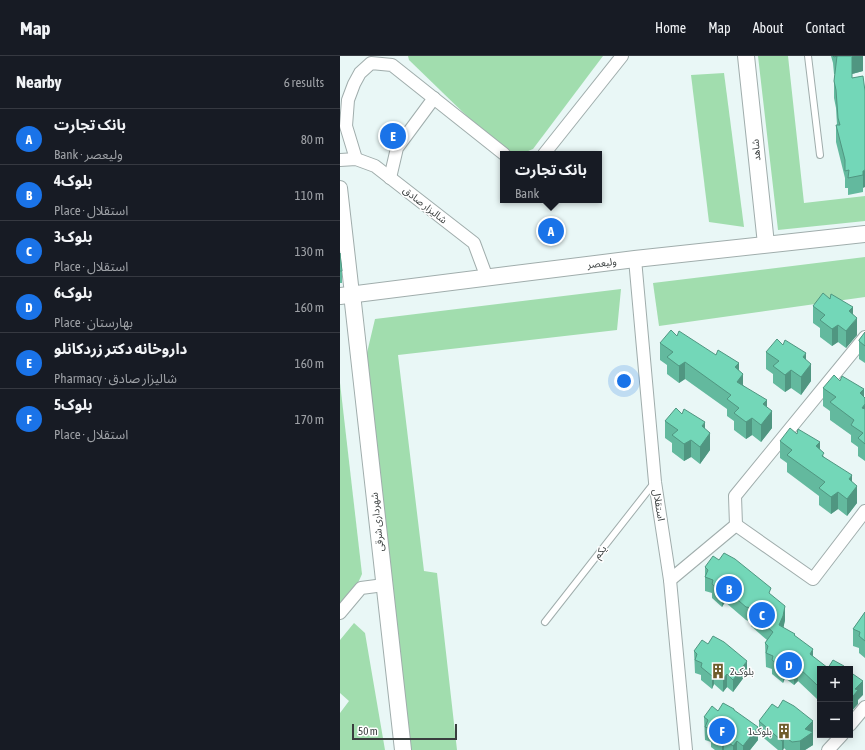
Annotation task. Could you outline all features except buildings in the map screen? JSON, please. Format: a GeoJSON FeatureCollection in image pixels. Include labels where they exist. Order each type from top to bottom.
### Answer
{"type":"FeatureCollection","features":[{"type":"Feature","properties":{"kind":"main road","name":"شاهد"},"geometry":{"type":"LineString","coordinates":[[746,56],[766,244]]}},
{"type":"Feature","properties":{"kind":"main road","name":"ولیعصر"},"geometry":{"type":"LineString","coordinates":[[346,295],[635,259],[865,234]]}},
{"type":"Feature","properties":{"kind":"main road","name":"شهرداری شرقی"},"geometry":{"type":"LineString","coordinates":[[346,295],[384,585],[403,750]]}},
{"type":"Feature","properties":{"kind":"street"},"geometry":{"type":"LineString","coordinates":[[546,151],[622,56]]}},
{"type":"Feature","properties":{"kind":"street"},"geometry":{"type":"LineString","coordinates":[[356,159],[346,126],[348,100],[360,73],[371,64],[391,60],[434,98],[500,151]]}},
{"type":"Feature","properties":{"kind":"street"},"geometry":{"type":"LineString","coordinates":[[390,178],[397,148],[434,98]]}},
{"type":"Feature","properties":{"kind":"street","name":"شالیزار صادق"},"geometry":{"type":"LineString","coordinates":[[340,160],[356,159],[375,166],[474,243],[487,278]]}},
{"type":"Feature","properties":{"kind":"street"},"geometry":{"type":"LineString","coordinates":[[340,188],[346,295]]}},
{"type":"Feature","properties":{"kind":"street","name":"استقلال"},"geometry":{"type":"LineString","coordinates":[[635,259],[655,482],[670,580],[686,750]]}},
{"type":"Feature","properties":{"kind":"street"},"geometry":{"type":"LineString","coordinates":[[736,525],[735,496],[865,337]]}},
{"type":"Feature","properties":{"kind":"street"},"geometry":{"type":"LineString","coordinates":[[736,525],[813,579],[865,511]]}},
{"type":"Feature","properties":{"kind":"street"},"geometry":{"type":"LineString","coordinates":[[670,580],[736,525]]}},
{"type":"Feature","properties":{"kind":"street"},"geometry":{"type":"LineString","coordinates":[[340,613],[361,588],[384,585]]}},
{"type":"Feature","properties":{"kind":"street"},"geometry":{"type":"LineString","coordinates":[[853,721],[865,707]]}},
{"type":"Feature","properties":{"kind":"street"},"geometry":{"type":"LineString","coordinates":[[828,750],[839,738]]}},
{"type":"Feature","properties":{"kind":"lane"},"geometry":{"type":"LineString","coordinates":[[808,56],[820,155]]}},
{"type":"Feature","properties":{"kind":"lane","name":"یکم"},"geometry":{"type":"LineString","coordinates":[[545,622],[655,482]]}},
{"type":"Feature","properties":{"kind":"green space"},"geometry":{"type":"Polygon","coordinates":[[[408,56],[603,56],[533,149],[528,151],[503,151],[409,60],[408,56]]]}},
{"type":"Feature","properties":{"kind":"green space"},"geometry":{"type":"Polygon","coordinates":[[[758,56],[788,56],[804,203],[865,196],[865,221],[778,230],[758,56]]]}},
{"type":"Feature","properties":{"kind":"green space"},"geometry":{"type":"Polygon","coordinates":[[[724,73],[744,227],[709,222],[691,75],[724,73]]]}},
{"type":"Feature","properties":{"kind":"green space"},"geometry":{"type":"Polygon","coordinates":[[[865,257],[865,297],[659,326],[653,283],[865,257]]]}},
{"type":"Feature","properties":{"kind":"green space"},"geometry":{"type":"Polygon","coordinates":[[[621,289],[617,330],[398,355],[424,571],[437,573],[457,750],[410,750],[366,357],[375,319],[621,289]]]}},
{"type":"Feature","properties":{"kind":"green space"},"geometry":{"type":"Polygon","coordinates":[[[340,383],[362,574],[358,583],[340,605],[340,383]]]}},
{"type":"Feature","properties":{"kind":"green space"},"geometry":{"type":"Polygon","coordinates":[[[354,623],[365,633],[385,750],[340,750],[340,713],[349,701],[340,693],[340,640],[354,623]]]}},
{"type":"Feature","properties":{"kind":"place","name":"داروخانه دکتر زردکانلو"},"geometry":{"type":"Point","coordinates":[393,136]}},
{"type":"Feature","properties":{"kind":"place","name":"بانک تجارت"},"geometry":{"type":"Point","coordinates":[551,231]}},
{"type":"Feature","properties":{"kind":"place","name":"بلوک4"},"geometry":{"type":"Point","coordinates":[729,589]}},
{"type":"Feature","properties":{"kind":"place","name":"بلوک3"},"geometry":{"type":"Point","coordinates":[762,615]}},
{"type":"Feature","properties":{"kind":"place","name":"بلوک6"},"geometry":{"type":"Point","coordinates":[789,665]}},
{"type":"Feature","properties":{"kind":"place","name":"بلوک2"},"geometry":{"type":"Point","coordinates":[718,671]}},
{"type":"Feature","properties":{"kind":"place","name":"بلوک5"},"geometry":{"type":"Point","coordinates":[722,731]}},
{"type":"Feature","properties":{"kind":"place","name":"بلوک1"},"geometry":{"type":"Point","coordinates":[784,731]}}]}
